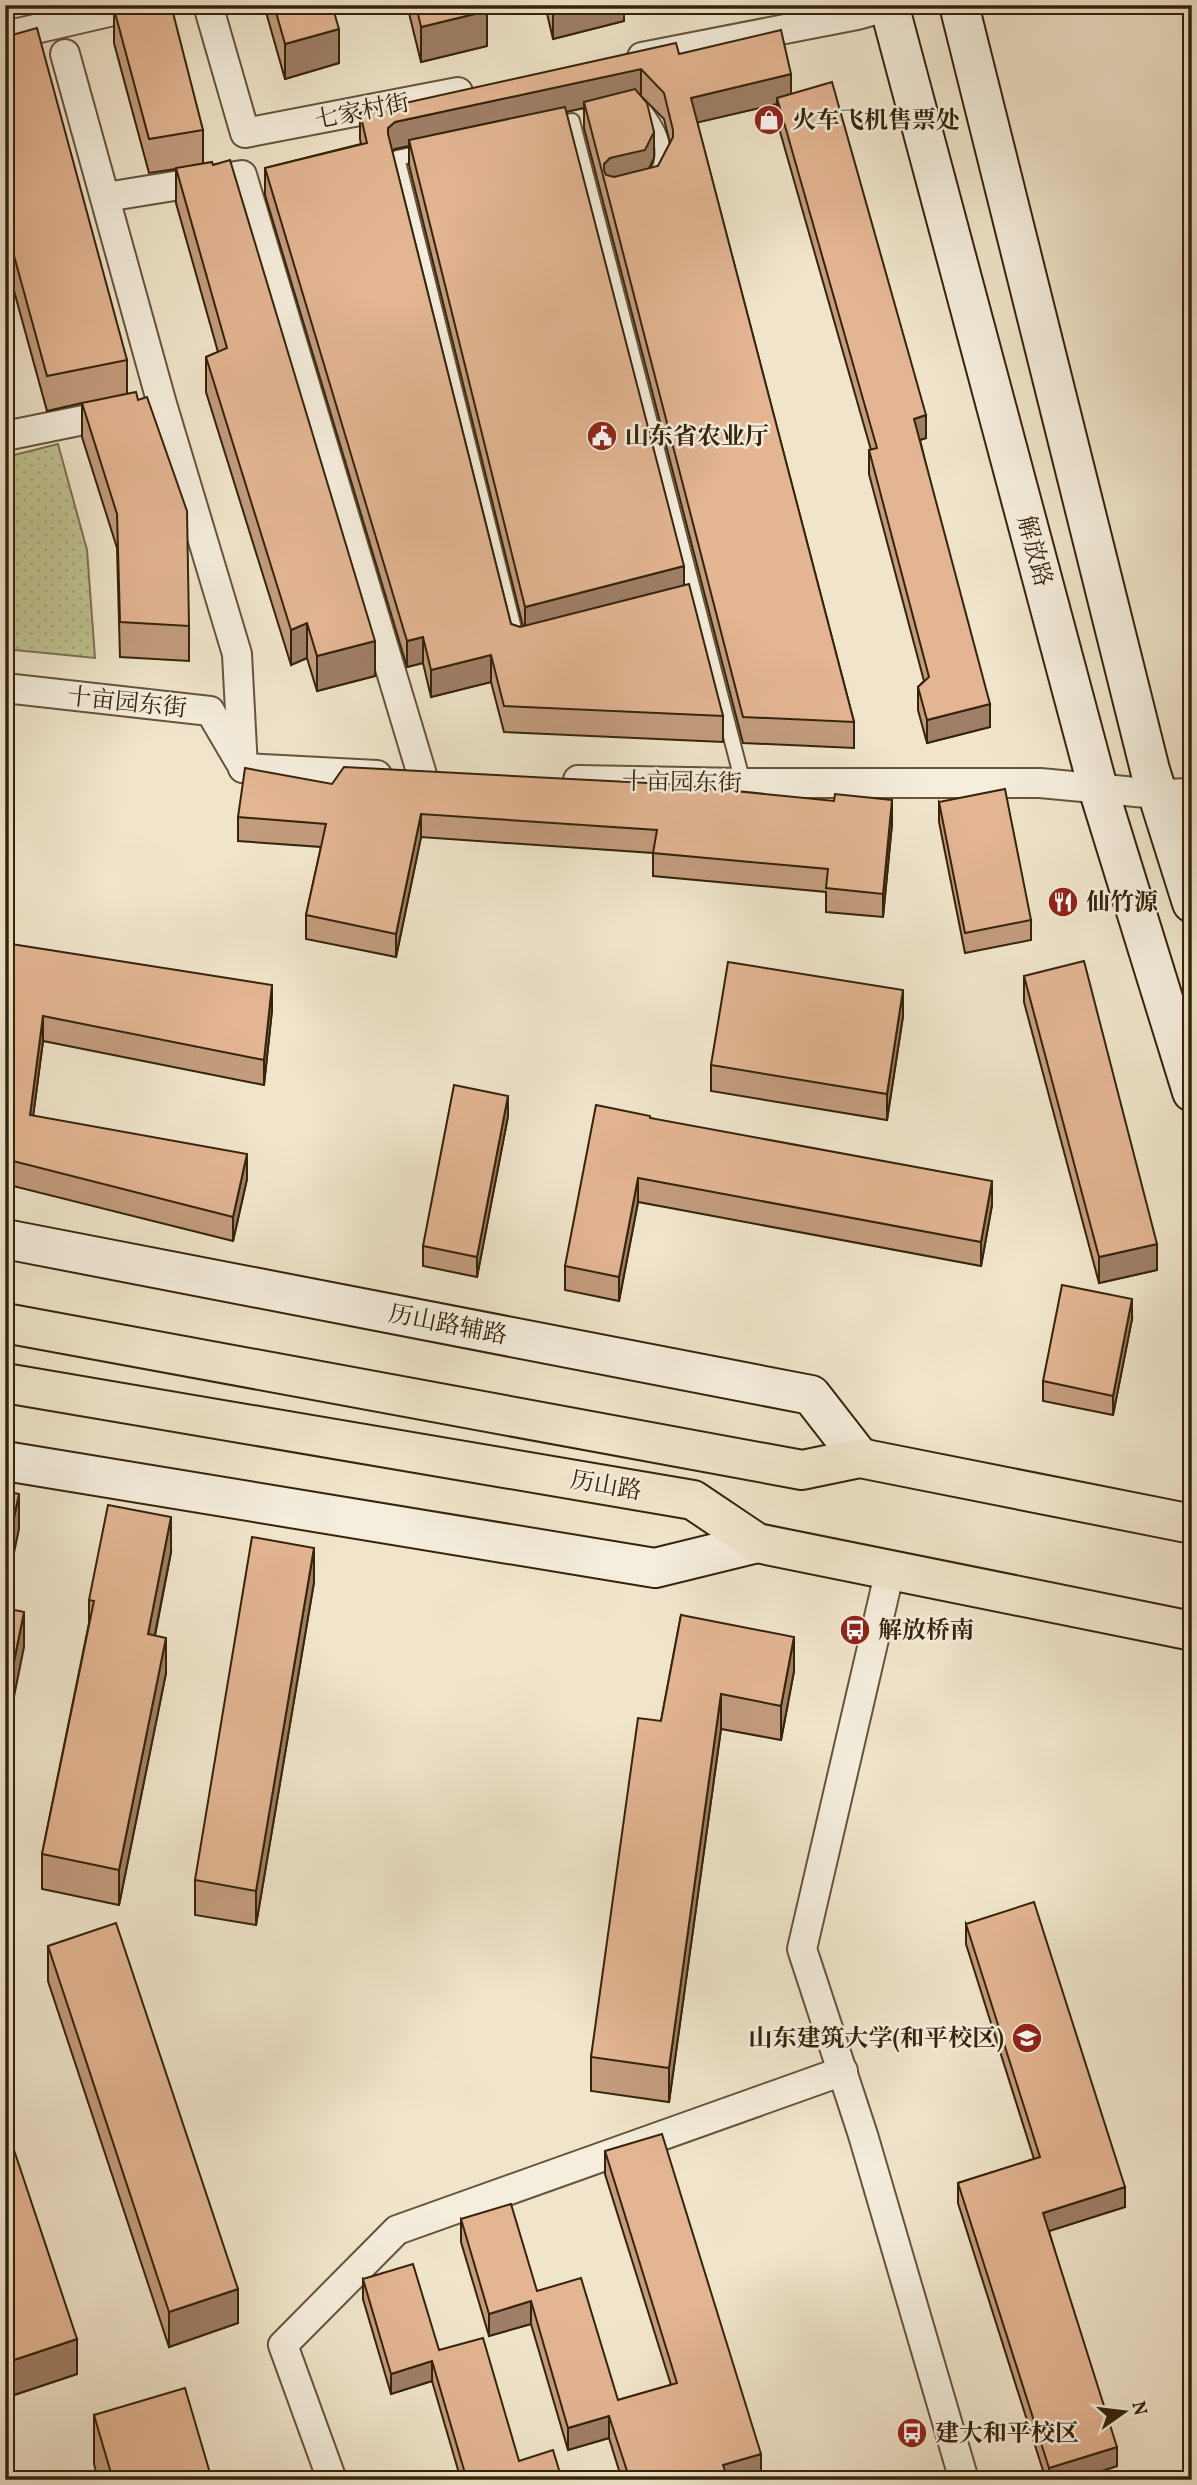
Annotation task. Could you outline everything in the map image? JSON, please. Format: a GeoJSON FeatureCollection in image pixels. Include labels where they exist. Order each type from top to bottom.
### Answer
{"type":"FeatureCollection","features":[{"type":"Feature","properties":{"kind":"main road","name":"解放路"},"geometry":{"type":"LineString","coordinates":[[889,5],[1098,788],[1192,1093]]}},
{"type":"Feature","properties":{"kind":"main road"},"geometry":{"type":"LineString","coordinates":[[959,5],[1174,794],[1192,903]]}},
{"type":"Feature","properties":{"kind":"main road","name":"历山路辅路"},"geometry":{"type":"LineString","coordinates":[[5,1239],[811,1395],[860,1458]]}},
{"type":"Feature","properties":{"kind":"main road","name":"历山路"},"geometry":{"type":"LineString","coordinates":[[5,1323],[802,1470],[860,1458],[1192,1524]]}},
{"type":"Feature","properties":{"kind":"main road","name":"历山路"},"geometry":{"type":"LineString","coordinates":[[5,1383],[694,1500],[757,1543],[1192,1631]]}},
{"type":"Feature","properties":{"kind":"main road"},"geometry":{"type":"LineString","coordinates":[[5,1461],[655,1568],[757,1543]]}},
{"type":"Feature","properties":{"kind":"street"},"geometry":{"type":"LineString","coordinates":[[5,36],[139,5]]}},
{"type":"Feature","properties":{"kind":"street","name":"七家村街"},"geometry":{"type":"LineString","coordinates":[[208,5],[246,133],[488,86]]}},
{"type":"Feature","properties":{"kind":"street"},"geometry":{"type":"LineString","coordinates":[[610,63],[857,15],[889,5]]}},
{"type":"Feature","properties":{"kind":"street"},"geometry":{"type":"LineString","coordinates":[[65,54],[162,404],[237,654],[243,768],[451,778]]}},
{"type":"Feature","properties":{"kind":"street"},"geometry":{"type":"LineString","coordinates":[[106,197],[242,175],[423,778]]}},
{"type":"Feature","properties":{"kind":"street"},"geometry":{"type":"LineString","coordinates":[[5,436],[162,404]]}},
{"type":"Feature","properties":{"kind":"street","name":"十亩园东街"},"geometry":{"type":"LineString","coordinates":[[5,688],[210,711],[243,768]]}},
{"type":"Feature","properties":{"kind":"street","name":"十亩园东街"},"geometry":{"type":"LineString","coordinates":[[548,780],[1040,783],[1174,794]]}},
{"type":"Feature","properties":{"kind":"street"},"geometry":{"type":"LineString","coordinates":[[890,1570],[802,1949],[843,2071],[964,2480]]}},
{"type":"Feature","properties":{"kind":"street"},"geometry":{"type":"LineString","coordinates":[[332,2480],[282,2345],[397,2230],[843,2071]]}},
{"type":"Feature","properties":{"kind":"lane"},"geometry":{"type":"LineString","coordinates":[[629,107],[639,105],[656,125],[664,159],[652,185]]}},
{"type":"Feature","properties":{"kind":"lane"},"geometry":{"type":"LineString","coordinates":[[532,130],[578,120],[689,601],[744,783]]}},
{"type":"Feature","properties":{"kind":"lane"},"geometry":{"type":"LineString","coordinates":[[438,150],[397,158],[518,644],[530,641]]}},
{"type":"Feature","properties":{"kind":"green space"},"geometry":{"type":"Polygon","coordinates":[[[58,444],[87,550],[95,658],[5,649],[6,457],[58,444]]]}},
{"type":"Feature","properties":{"kind":"building"},"geometry":{"type":"Polygon","coordinates":[[[127,5],[171,5],[203,130],[149,139],[114,9],[127,5]]]}},
{"type":"Feature","properties":{"kind":"building"},"geometry":{"type":"Polygon","coordinates":[[[274,5],[332,5],[339,29],[285,44],[274,5]]]}},
{"type":"Feature","properties":{"kind":"building"},"geometry":{"type":"Polygon","coordinates":[[[416,5],[486,5],[487,11],[421,27],[416,5]]]}},
{"type":"Feature","properties":{"kind":"building"},"geometry":{"type":"Polygon","coordinates":[[[37,28],[127,360],[47,376],[5,223],[5,37],[37,28]]]}},
{"type":"Feature","properties":{"kind":"building"},"geometry":{"type":"Polygon","coordinates":[[[781,30],[791,74],[691,98],[854,722],[743,717],[584,102],[635,89],[647,103],[654,132],[645,150],[610,158],[604,164],[604,170],[606,175],[614,177],[658,166],[673,137],[673,130],[664,93],[641,69],[395,122],[388,128],[511,624],[520,627],[689,584],[723,716],[504,706],[491,655],[431,670],[423,637],[407,641],[265,168],[367,143],[360,113],[676,43],[679,54],[781,30]]]}},
{"type":"Feature","properties":{"kind":"building"},"geometry":{"type":"Polygon","coordinates":[[[832,82],[926,415],[914,419],[990,704],[927,720],[918,687],[929,677],[869,450],[877,448],[777,98],[832,82]]]}},
{"type":"Feature","properties":{"kind":"building"},"geometry":{"type":"Polygon","coordinates":[[[565,107],[684,566],[525,607],[409,140],[565,107]]]}},
{"type":"Feature","properties":{"kind":"building"},"geometry":{"type":"Polygon","coordinates":[[[230,160],[375,641],[317,656],[307,623],[291,630],[206,357],[227,348],[176,168],[212,162],[213,165],[230,160]]]}},
{"type":"Feature","properties":{"kind":"building"},"geometry":{"type":"Polygon","coordinates":[[[136,392],[138,400],[147,397],[187,511],[189,626],[120,622],[117,514],[82,403],[136,392]]]}},
{"type":"Feature","properties":{"kind":"building"},"geometry":{"type":"Polygon","coordinates":[[[344,767],[667,784],[834,801],[835,794],[892,800],[883,894],[826,888],[828,869],[653,853],[657,830],[421,814],[396,934],[306,915],[326,824],[238,817],[245,768],[332,784],[344,767]]]}},
{"type":"Feature","properties":{"kind":"building"},"geometry":{"type":"Polygon","coordinates":[[[1005,789],[1031,920],[965,933],[939,802],[1005,789]]]}},
{"type":"Feature","properties":{"kind":"building"},"geometry":{"type":"Polygon","coordinates":[[[5,943],[272,985],[264,1060],[43,1016],[30,1115],[247,1154],[233,1217],[5,1159],[5,943]]]}},
{"type":"Feature","properties":{"kind":"building"},"geometry":{"type":"Polygon","coordinates":[[[1084,961],[1157,1244],[1099,1257],[1024,976],[1084,961]]]}},
{"type":"Feature","properties":{"kind":"building"},"geometry":{"type":"Polygon","coordinates":[[[728,962],[903,990],[887,1094],[711,1065],[728,962]]]}},
{"type":"Feature","properties":{"kind":"building"},"geometry":{"type":"Polygon","coordinates":[[[454,1085],[508,1096],[477,1257],[423,1246],[454,1085]]]}},
{"type":"Feature","properties":{"kind":"building"},"geometry":{"type":"Polygon","coordinates":[[[596,1105],[650,1118],[992,1181],[981,1242],[638,1178],[619,1277],[565,1266],[596,1105]]]}},
{"type":"Feature","properties":{"kind":"building"},"geometry":{"type":"Polygon","coordinates":[[[1062,1285],[1132,1299],[1113,1396],[1043,1381],[1062,1285]]]}},
{"type":"Feature","properties":{"kind":"building"},"geometry":{"type":"Polygon","coordinates":[[[5,1491],[19,1494],[5,1560],[5,1491]]]}},
{"type":"Feature","properties":{"kind":"building"},"geometry":{"type":"Polygon","coordinates":[[[108,1505],[171,1517],[148,1634],[166,1638],[119,1870],[42,1854],[94,1601],[89,1600],[108,1505]]]}},
{"type":"Feature","properties":{"kind":"building"},"geometry":{"type":"Polygon","coordinates":[[[252,1537],[314,1548],[256,1891],[195,1880],[252,1537]]]}},
{"type":"Feature","properties":{"kind":"building"},"geometry":{"type":"Polygon","coordinates":[[[5,1608],[24,1612],[5,1706],[5,1608]]]}},
{"type":"Feature","properties":{"kind":"building"},"geometry":{"type":"Polygon","coordinates":[[[681,1615],[794,1637],[781,1706],[721,1694],[669,2068],[591,2057],[638,1718],[661,1721],[681,1615]]]}},
{"type":"Feature","properties":{"kind":"building"},"geometry":{"type":"Polygon","coordinates":[[[1034,1902],[1125,2187],[1043,2213],[1117,2447],[1049,2468],[958,2183],[1040,2157],[966,1924],[1034,1902]]]}},
{"type":"Feature","properties":{"kind":"building"},"geometry":{"type":"Polygon","coordinates":[[[116,1923],[238,2289],[169,2312],[48,1946],[116,1923]]]}},
{"type":"Feature","properties":{"kind":"building"},"geometry":{"type":"Polygon","coordinates":[[[5,2123],[77,2339],[8,2362],[5,2354],[5,2123]]]}},
{"type":"Feature","properties":{"kind":"building"},"geometry":{"type":"Polygon","coordinates":[[[662,2134],[761,2454],[723,2465],[728,2480],[630,2480],[609,2416],[568,2428],[531,2301],[489,2314],[461,2219],[511,2204],[537,2291],[581,2278],[618,2400],[677,2383],[605,2151],[662,2134]]]}},
{"type":"Feature","properties":{"kind":"building"},"geometry":{"type":"Polygon","coordinates":[[[413,2264],[439,2350],[483,2338],[519,2461],[553,2450],[562,2480],[511,2480],[510,2476],[496,2480],[467,2480],[432,2361],[391,2374],[363,2279],[413,2264]]]}},
{"type":"Feature","properties":{"kind":"building"},"geometry":{"type":"Polygon","coordinates":[[[185,2388],[212,2480],[113,2480],[94,2415],[185,2388]]]}},
{"type":"Feature","properties":{"kind":"place","name":"火车飞机售票处"},"geometry":{"type":"Point","coordinates":[769,120]}},
{"type":"Feature","properties":{"kind":"place","name":"山东省农业厅"},"geometry":{"type":"Point","coordinates":[602,436]}},
{"type":"Feature","properties":{"kind":"place","name":"仙竹源"},"geometry":{"type":"Point","coordinates":[1063,902]}},
{"type":"Feature","properties":{"kind":"place","name":"解放桥南"},"geometry":{"type":"Point","coordinates":[855,1630]}},
{"type":"Feature","properties":{"kind":"place","name":"山东建筑大学(和平校区)"},"geometry":{"type":"Point","coordinates":[1027,2038]}},
{"type":"Feature","properties":{"kind":"place","name":"建大和平校区"},"geometry":{"type":"Point","coordinates":[912,2433]}}]}
